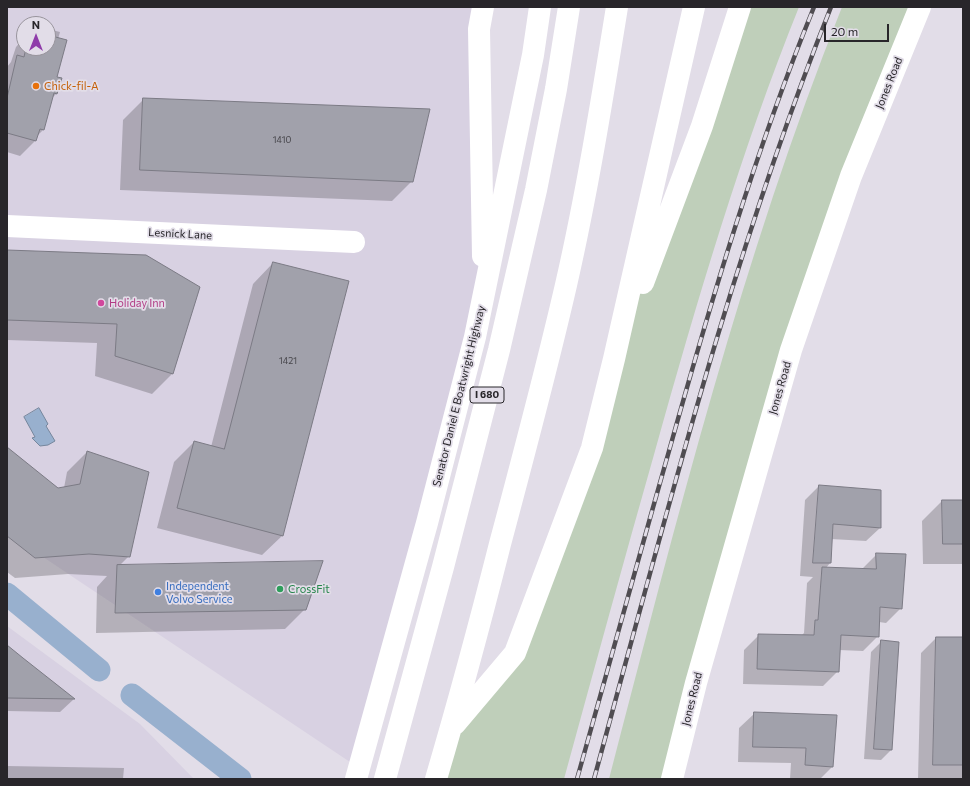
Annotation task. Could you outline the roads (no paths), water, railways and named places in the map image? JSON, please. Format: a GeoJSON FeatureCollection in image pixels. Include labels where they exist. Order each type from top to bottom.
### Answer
{"type":"FeatureCollection","features":[{"type":"Feature","properties":{"kind":"main road"},"geometry":{"type":"LineString","coordinates":[[483,7],[479,29],[484,297]]}},
{"type":"Feature","properties":{"kind":"main road","name":"Senator Daniel E Boatwright Highway"},"geometry":{"type":"LineString","coordinates":[[358,774],[462,390],[484,297],[533,55],[540,7]]}},
{"type":"Feature","properties":{"kind":"main road","name":"I 680"},"geometry":{"type":"LineString","coordinates":[[385,779],[443,567],[499,350],[538,182],[556,89],[569,7]]}},
{"type":"Feature","properties":{"kind":"main road"},"geometry":{"type":"LineString","coordinates":[[436,779],[452,727],[522,462],[566,284],[586,191],[617,7]]}},
{"type":"Feature","properties":{"kind":"main road"},"geometry":{"type":"LineString","coordinates":[[452,727],[516,653],[592,448],[614,359],[694,7]]}},
{"type":"Feature","properties":{"kind":"main road"},"geometry":{"type":"LineString","coordinates":[[614,359],[702,126],[740,7]]}},
{"type":"Feature","properties":{"kind":"main road","name":"Jones Road"},"geometry":{"type":"LineString","coordinates":[[672,779],[696,683],[791,350],[851,176],[920,7]]}},
{"type":"Feature","properties":{"kind":"main road","name":"Lesnick Lane"},"geometry":{"type":"LineString","coordinates":[[7,226],[354,242]]}},
{"type":"Feature","properties":{"kind":"water"},"geometry":{"type":"Polygon","coordinates":[[[39,408],[48,424],[46,426],[55,441],[48,445],[40,446],[32,438],[35,437],[24,417],[39,408]]]}},
{"type":"Feature","properties":{"kind":"waterway"},"geometry":{"type":"LineString","coordinates":[[7,594],[99,670]]}},
{"type":"Feature","properties":{"kind":"waterway"},"geometry":{"type":"LineString","coordinates":[[132,695],[240,779]]}},
{"type":"Feature","properties":{"kind":"railway"},"geometry":{"type":"LineString","coordinates":[[577,779],[685,395],[735,227],[772,116],[814,7]]}},
{"type":"Feature","properties":{"kind":"railway"},"geometry":{"type":"LineString","coordinates":[[594,779],[674,487],[731,293],[795,101],[831,7]]}},
{"type":"Feature","properties":{"kind":"place","name":"Chick-fil-A"},"geometry":{"type":"Point","coordinates":[36,86]}},
{"type":"Feature","properties":{"kind":"place","name":"Holiday Inn"},"geometry":{"type":"Point","coordinates":[101,303]}},
{"type":"Feature","properties":{"kind":"place","name":"CrossFit"},"geometry":{"type":"Point","coordinates":[280,589]}},
{"type":"Feature","properties":{"kind":"place","name":"Independent Volvo Service"},"geometry":{"type":"Point","coordinates":[158,592]}}]}
